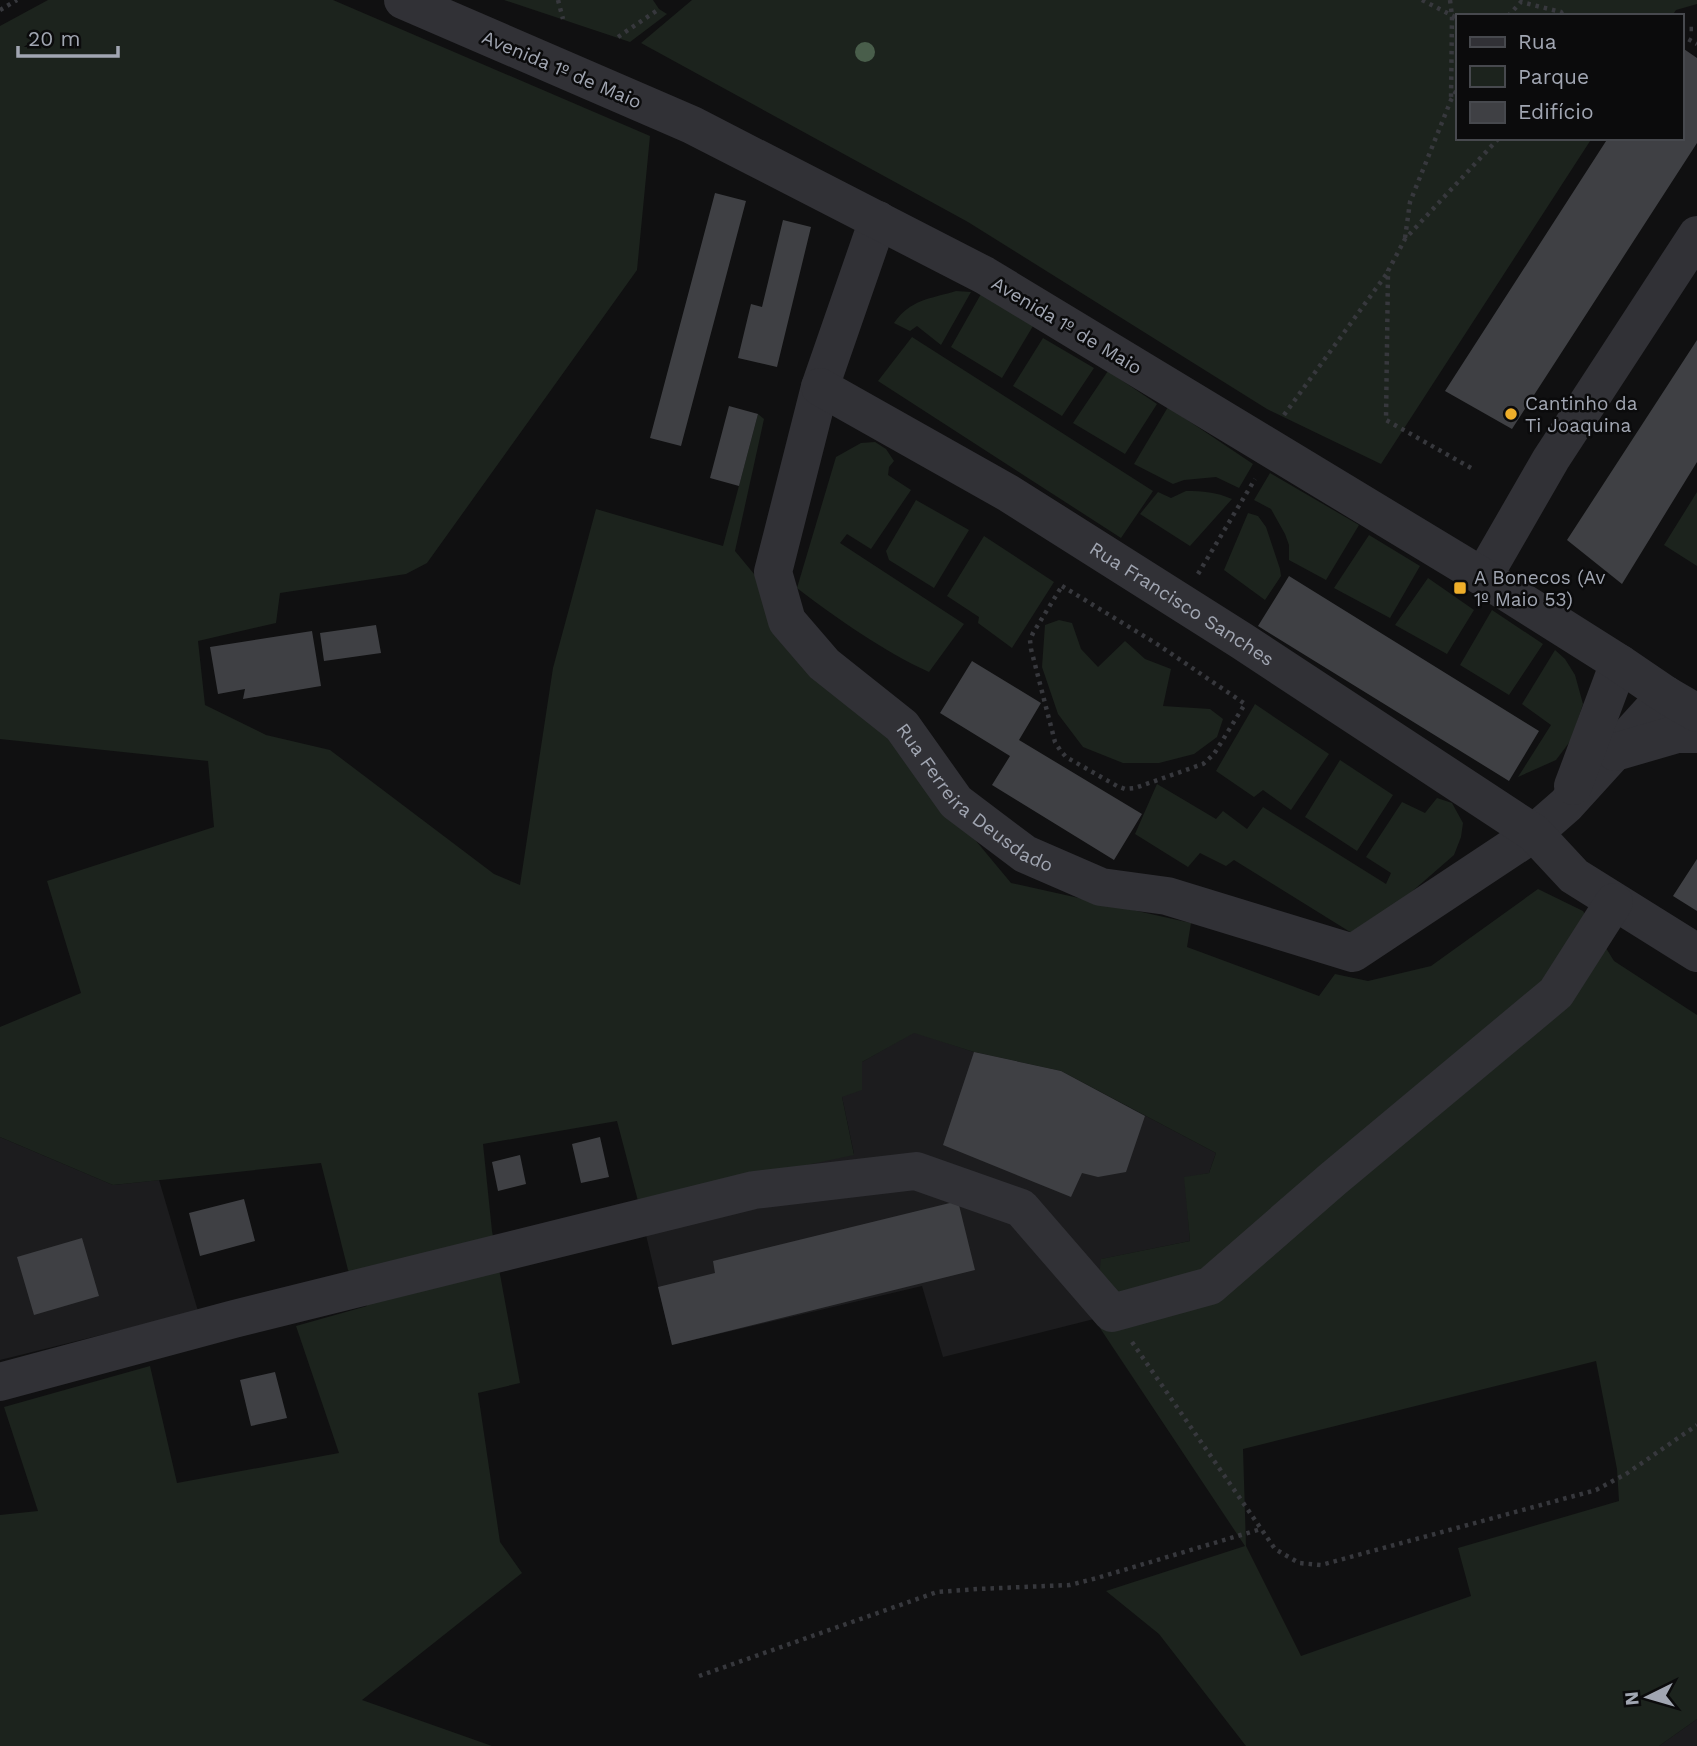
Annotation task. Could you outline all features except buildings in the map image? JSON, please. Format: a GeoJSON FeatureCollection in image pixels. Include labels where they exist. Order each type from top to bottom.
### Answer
{"type":"FeatureCollection","features":[{"type":"Feature","properties":{"kind":"street","name":"Avenida 1º de Maio"},"geometry":{"type":"LineString","coordinates":[[402,0],[692,125],[984,275],[1278,433],[1483,577],[1681,704]]}},
{"type":"Feature","properties":{"kind":"street","name":"Rua Ferreira Deusdado"},"geometry":{"type":"LineString","coordinates":[[877,220],[820,387],[773,572],[787,621],[824,664],[902,726],[956,802],[1025,854],[1101,887],[1167,896],[1353,953],[1534,833],[1566,805],[1615,752],[1681,704]]}},
{"type":"Feature","properties":{"kind":"street"},"geometry":{"type":"LineString","coordinates":[[1483,577],[1551,459],[1697,235]]}},
{"type":"Feature","properties":{"kind":"street","name":"Rua Francisco Sanches"},"geometry":{"type":"LineString","coordinates":[[820,387],[1008,493],[1181,603],[1534,833],[1574,876],[1697,953]]}},
{"type":"Feature","properties":{"kind":"street","name":"Rua Ferreira Deusdado"},"geometry":{"type":"LineString","coordinates":[[1566,805],[1619,663]]}},
{"type":"Feature","properties":{"kind":"street"},"geometry":{"type":"LineString","coordinates":[[1615,752],[1677,734],[1697,734]]}},
{"type":"Feature","properties":{"kind":"street"},"geometry":{"type":"LineString","coordinates":[[0,1382],[233,1320],[754,1190],[916,1171],[1021,1208],[1112,1313],[1210,1286],[1333,1179],[1556,993],[1615,902]]}},
{"type":"Feature","properties":{"kind":"path"},"geometry":{"type":"LineString","coordinates":[[0,10],[17,0]]}},
{"type":"Feature","properties":{"kind":"path"},"geometry":{"type":"LineString","coordinates":[[558,0],[563,19]]}},
{"type":"Feature","properties":{"kind":"path"},"geometry":{"type":"LineString","coordinates":[[1422,0],[1455,17]]}},
{"type":"Feature","properties":{"kind":"path"},"geometry":{"type":"LineString","coordinates":[[1450,0],[1455,17],[1451,100]]}},
{"type":"Feature","properties":{"kind":"path"},"geometry":{"type":"LineString","coordinates":[[1520,1],[1562,14]]}},
{"type":"Feature","properties":{"kind":"path"},"geometry":{"type":"LineString","coordinates":[[618,37],[659,9]]}},
{"type":"Feature","properties":{"kind":"path"},"geometry":{"type":"LineString","coordinates":[[1405,239],[1410,202],[1456,92]]}},
{"type":"Feature","properties":{"kind":"path"},"geometry":{"type":"LineString","coordinates":[[1157,644],[1278,433],[1388,271],[1405,239],[1497,140]]}},
{"type":"Feature","properties":{"kind":"path"},"geometry":{"type":"LineString","coordinates":[[1388,271],[1387,421],[1471,468]]}},
{"type":"Feature","properties":{"kind":"path"},"geometry":{"type":"LineString","coordinates":[[1062,586],[1157,644],[1245,704],[1214,754],[1203,764],[1125,789],[1066,757],[1060,750],[1055,741],[1030,640],[1062,586]]}},
{"type":"Feature","properties":{"kind":"path"},"geometry":{"type":"LineString","coordinates":[[1112,1313],[1275,1549],[1299,1563],[1321,1565],[1596,1490],[1626,1474],[1697,1425]]}},
{"type":"Feature","properties":{"kind":"path"},"geometry":{"type":"LineString","coordinates":[[699,1676],[937,1592],[1070,1585],[1261,1529]]}},
{"type":"Feature","properties":{"kind":"shaded area"},"geometry":{"type":"Polygon","coordinates":[[[914,1032],[974,1052],[1061,1071],[1216,1153],[1209,1173],[1185,1178],[1190,1241],[1102,1259],[1094,1319],[943,1357],[922,1286],[672,1345],[638,1201],[854,1154],[842,1097],[862,1062],[914,1032]]]}},
{"type":"Feature","properties":{"kind":"shaded area"},"geometry":{"type":"Polygon","coordinates":[[[0,1137],[113,1185],[159,1180],[198,1311],[0,1360],[0,1137]]]}},
{"type":"Feature","properties":{"kind":"shaded area"},"geometry":{"type":"Polygon","coordinates":[[[1697,1719],[1697,1746],[1659,1746],[1697,1719]]]}},
{"type":"Feature","properties":{"kind":"green space"},"geometry":{"type":"Polygon","coordinates":[[[48,0],[333,0],[650,136],[637,270],[427,563],[406,574],[280,593],[276,623],[198,641],[205,705],[266,735],[330,750],[494,874],[520,885],[553,668],[596,509],[723,546],[758,414],[764,419],[735,551],[1011,883],[1191,923],[1187,947],[1319,996],[1335,974],[1368,981],[1431,966],[1538,889],[1583,911],[1614,961],[1697,1015],[1697,1719],[1659,1746],[1246,1746],[1159,1634],[1106,1591],[1245,1546],[1094,1319],[1101,1259],[1190,1241],[1184,1177],[1209,1173],[1216,1153],[1061,1071],[974,1052],[914,1033],[862,1062],[862,1090],[842,1097],[854,1155],[638,1201],[617,1121],[483,1144],[492,1231],[520,1383],[478,1393],[500,1542],[522,1573],[362,1700],[492,1746],[0,1746],[0,1515],[38,1511],[4,1407],[150,1366],[177,1483],[339,1453],[296,1326],[367,1306],[348,1270],[321,1163],[113,1185],[0,1137],[0,1027],[81,993],[47,881],[214,827],[208,761],[0,739],[0,26],[48,0]],[[1596,1361],[1243,1449],[1246,1546],[1301,1656],[1471,1596],[1458,1548],[1619,1501],[1617,1469],[1596,1361]]]}},
{"type":"Feature","properties":{"kind":"green space"},"geometry":{"type":"Polygon","coordinates":[[[504,0],[653,0],[659,9],[667,14],[630,42],[504,0]]]}},
{"type":"Feature","properties":{"kind":"green space"},"geometry":{"type":"Polygon","coordinates":[[[692,0],[1697,0],[1697,4],[1676,10],[1673,14],[1456,14],[1456,140],[1591,140],[1381,464],[1267,409],[968,222],[641,43],[692,0]]]}},
{"type":"Feature","properties":{"kind":"green space"},"geometry":{"type":"Polygon","coordinates":[[[956,291],[971,292],[941,345],[917,326],[910,331],[894,323],[914,304],[956,291]]]}},
{"type":"Feature","properties":{"kind":"green space"},"geometry":{"type":"Polygon","coordinates":[[[981,294],[1033,326],[1002,378],[951,347],[981,294]]]}},
{"type":"Feature","properties":{"kind":"green space"},"geometry":{"type":"Polygon","coordinates":[[[912,337],[1153,491],[1121,538],[878,381],[912,337]]]}},
{"type":"Feature","properties":{"kind":"green space"},"geometry":{"type":"Polygon","coordinates":[[[1043,338],[1094,368],[1062,416],[1013,386],[1043,338]]]}},
{"type":"Feature","properties":{"kind":"green space"},"geometry":{"type":"Polygon","coordinates":[[[1108,371],[1157,404],[1125,454],[1073,423],[1108,371]]]}},
{"type":"Feature","properties":{"kind":"green space"},"geometry":{"type":"Polygon","coordinates":[[[1168,407],[1253,464],[1239,488],[1216,477],[1184,480],[1173,484],[1134,464],[1168,407]]]}},
{"type":"Feature","properties":{"kind":"green space"},"geometry":{"type":"Polygon","coordinates":[[[875,442],[886,449],[894,461],[889,467],[888,475],[911,490],[871,549],[847,534],[840,543],[964,624],[929,672],[861,634],[797,588],[836,457],[861,443],[875,442]]]}},
{"type":"Feature","properties":{"kind":"green space"},"geometry":{"type":"Polygon","coordinates":[[[1270,473],[1359,525],[1326,580],[1289,560],[1289,545],[1271,509],[1254,500],[1270,473]]]}},
{"type":"Feature","properties":{"kind":"green space"},"geometry":{"type":"Polygon","coordinates":[[[1186,491],[1209,492],[1232,499],[1190,546],[1140,514],[1158,492],[1171,498],[1186,491]]]}},
{"type":"Feature","properties":{"kind":"green space"},"geometry":{"type":"Polygon","coordinates":[[[1697,492],[1697,566],[1664,545],[1697,492]]]}},
{"type":"Feature","properties":{"kind":"green space"},"geometry":{"type":"Polygon","coordinates":[[[916,500],[969,530],[934,588],[889,560],[886,551],[916,500]]]}},
{"type":"Feature","properties":{"kind":"green space"},"geometry":{"type":"Polygon","coordinates":[[[1248,513],[1258,516],[1266,527],[1280,569],[1281,576],[1265,600],[1224,570],[1248,513]]]}},
{"type":"Feature","properties":{"kind":"green space"},"geometry":{"type":"Polygon","coordinates":[[[1369,535],[1420,566],[1390,618],[1334,588],[1369,535]]]}},
{"type":"Feature","properties":{"kind":"green space"},"geometry":{"type":"Polygon","coordinates":[[[984,536],[1054,582],[1012,648],[978,623],[979,617],[947,596],[984,536]]]}},
{"type":"Feature","properties":{"kind":"green space"},"geometry":{"type":"Polygon","coordinates":[[[1428,578],[1474,610],[1447,654],[1395,625],[1428,578]]]}},
{"type":"Feature","properties":{"kind":"green space"},"geometry":{"type":"Polygon","coordinates":[[[1492,610],[1543,644],[1509,695],[1460,665],[1492,610]]]}},
{"type":"Feature","properties":{"kind":"green space"},"geometry":{"type":"Polygon","coordinates":[[[1059,620],[1072,623],[1081,649],[1098,667],[1125,641],[1145,659],[1171,669],[1163,706],[1210,709],[1223,719],[1217,737],[1194,754],[1159,763],[1123,763],[1083,747],[1058,714],[1042,667],[1045,625],[1059,620]]]}},
{"type":"Feature","properties":{"kind":"green space"},"geometry":{"type":"Polygon","coordinates":[[[1555,650],[1565,659],[1575,675],[1583,704],[1571,740],[1556,760],[1518,777],[1551,725],[1522,704],[1555,650]]]}},
{"type":"Feature","properties":{"kind":"green space"},"geometry":{"type":"Polygon","coordinates":[[[1255,704],[1329,754],[1291,810],[1263,790],[1254,797],[1216,771],[1255,704]]]}},
{"type":"Feature","properties":{"kind":"green space"},"geometry":{"type":"Polygon","coordinates":[[[1340,760],[1393,795],[1357,851],[1305,817],[1340,760]]]}},
{"type":"Feature","properties":{"kind":"green space"},"geometry":{"type":"Polygon","coordinates":[[[1157,784],[1216,819],[1223,811],[1247,829],[1263,807],[1386,884],[1391,873],[1366,857],[1402,802],[1425,813],[1437,798],[1452,803],[1463,823],[1461,837],[1454,855],[1370,928],[1355,935],[1234,860],[1226,866],[1200,853],[1188,867],[1135,834],[1157,784]]]}},
{"type":"Feature","properties":{"kind":"place","name":"Cantinho da Ti Joaquina"},"geometry":{"type":"Point","coordinates":[1511,414]}},
{"type":"Feature","properties":{"kind":"place","name":"A Bonecos (Av 1º Maio 53)"},"geometry":{"type":"Point","coordinates":[1460,588]}}]}
